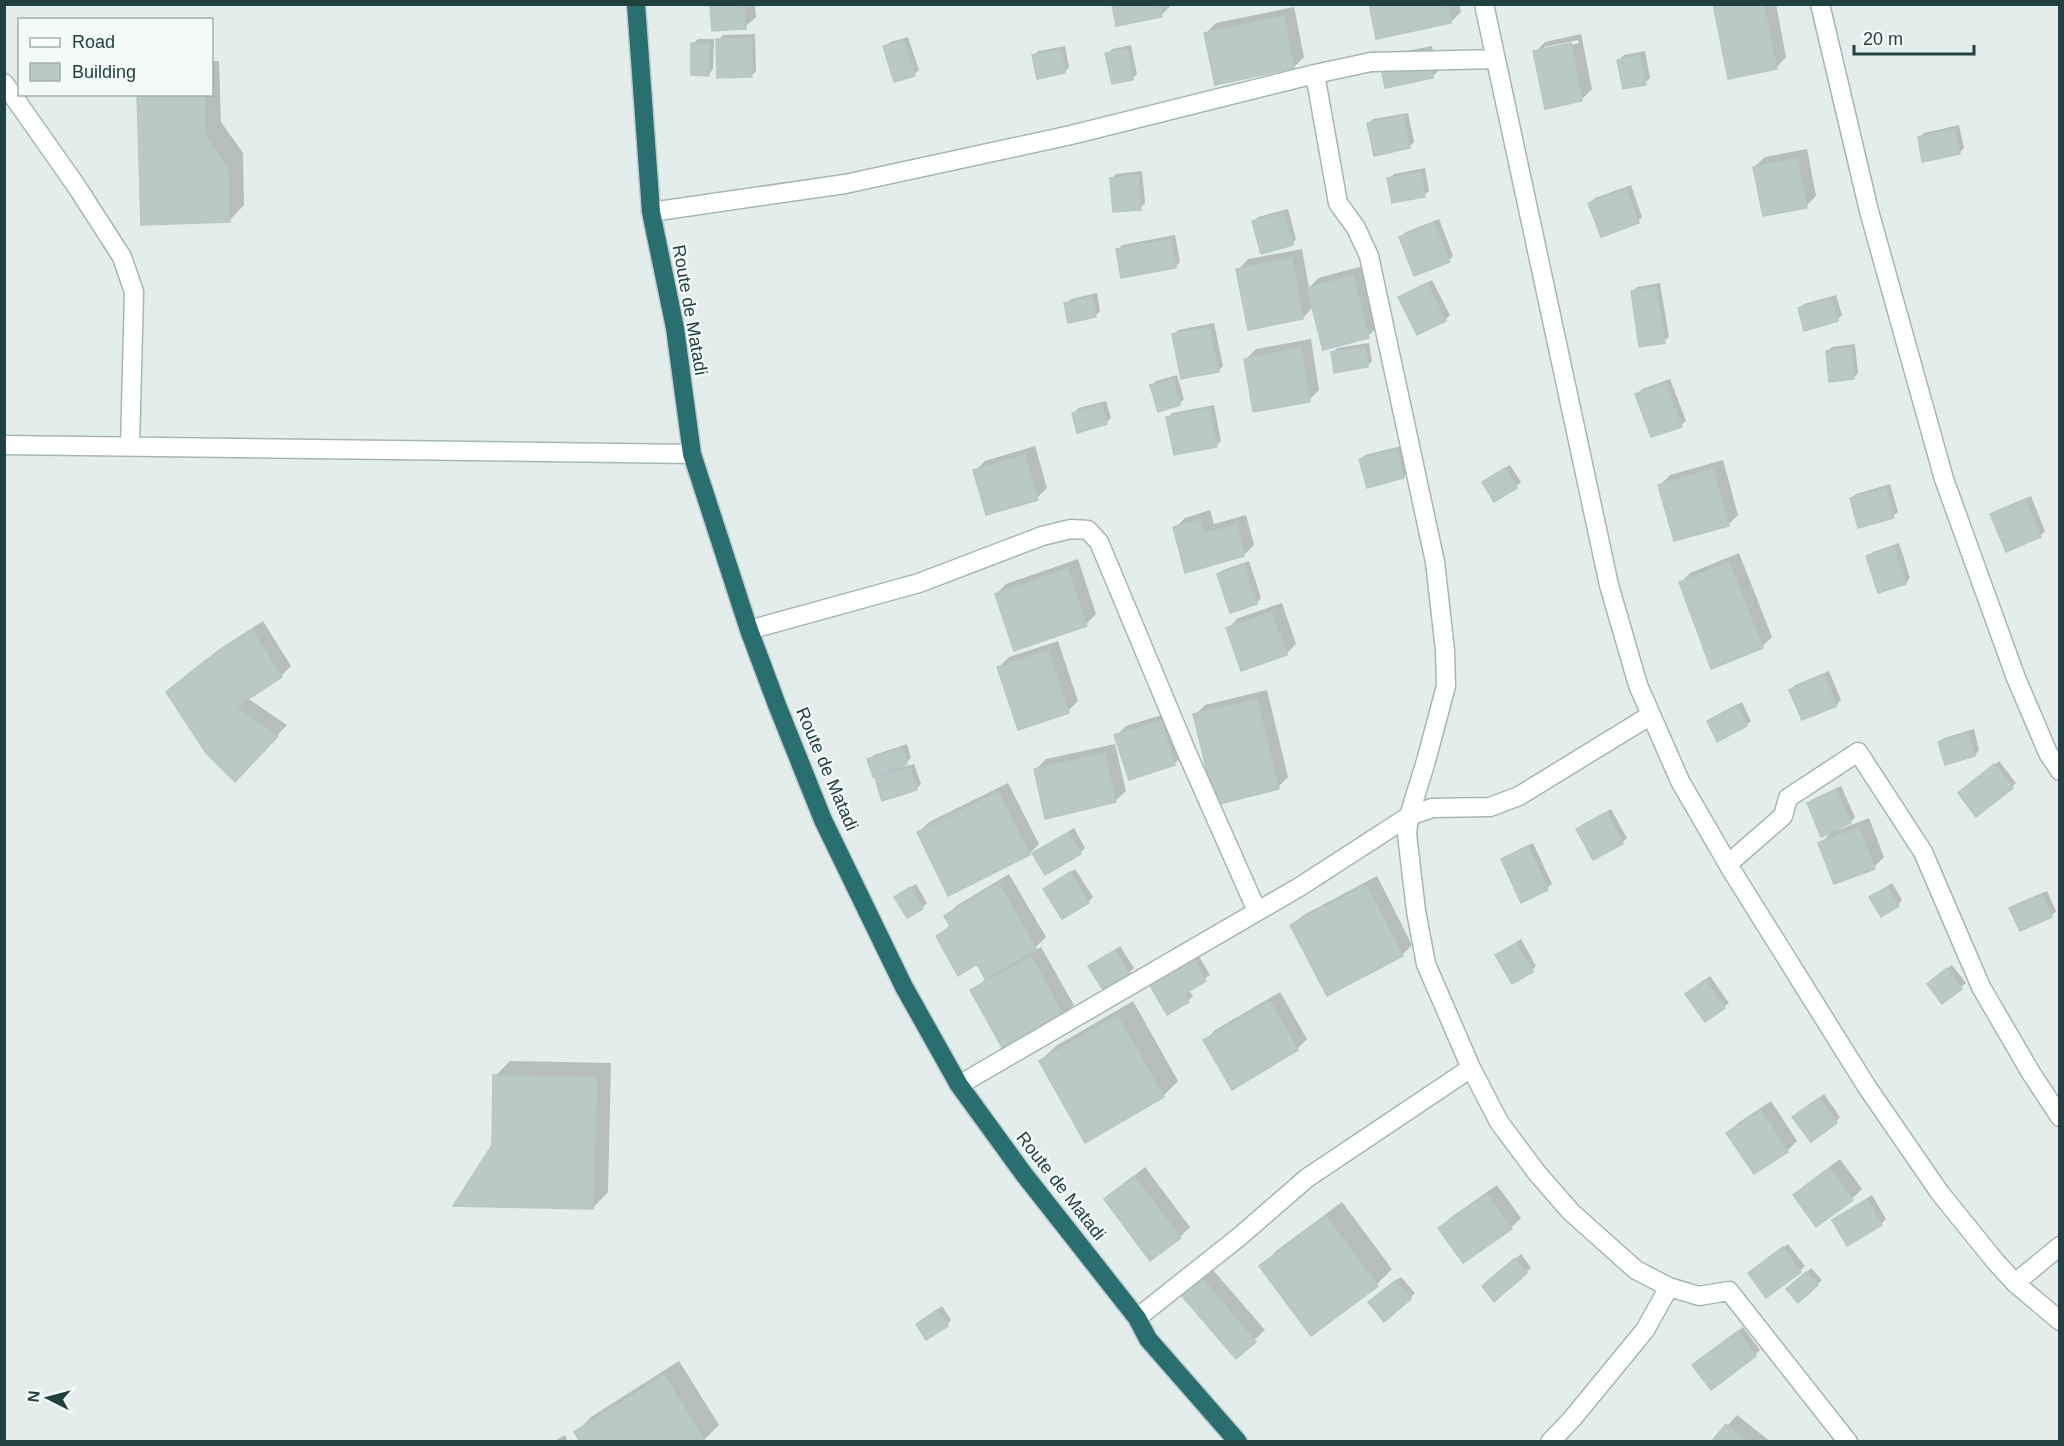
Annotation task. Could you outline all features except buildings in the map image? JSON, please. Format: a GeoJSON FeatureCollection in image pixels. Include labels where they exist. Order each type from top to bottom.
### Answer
{"type":"FeatureCollection","features":[{"type":"Feature","properties":{"kind":"highway","name":"Route de Matadi"},"geometry":{"type":"LineString","coordinates":[[636,4],[651,212],[675,328],[692,454],[749,630],[823,820],[904,987],[959,1085],[1023,1173],[1137,1318],[1148,1339],[1238,1442]]}},
{"type":"Feature","properties":{"kind":"street"},"geometry":{"type":"LineString","coordinates":[[1484,4],[1609,585],[1638,685],[1651,715],[1680,781],[1728,864],[1867,1087],[1940,1192],[1995,1261],[2015,1283],[2060,1322]]}},
{"type":"Feature","properties":{"kind":"street"},"geometry":{"type":"LineString","coordinates":[[1820,4],[1869,212],[1944,479],[2016,678],[2048,753],[2060,771]]}},
{"type":"Feature","properties":{"kind":"street"},"geometry":{"type":"LineString","coordinates":[[651,212],[845,184],[1071,135],[1371,62],[1496,60]]}},
{"type":"Feature","properties":{"kind":"street"},"geometry":{"type":"LineString","coordinates":[[1315,74],[1338,203],[1356,228],[1369,256],[1435,562],[1445,650],[1446,686],[1409,816],[1407,834],[1426,964],[1471,1068],[1500,1122],[1537,1173],[1571,1212],[1636,1270],[1669,1287],[1699,1296],[1729,1291],[1848,1442]]}},
{"type":"Feature","properties":{"kind":"street"},"geometry":{"type":"LineString","coordinates":[[4,83],[77,187],[122,257],[134,292],[130,446]]}},
{"type":"Feature","properties":{"kind":"street"},"geometry":{"type":"LineString","coordinates":[[4,445],[692,454]]}},
{"type":"Feature","properties":{"kind":"street"},"geometry":{"type":"LineString","coordinates":[[749,630],[919,583],[1042,536],[1071,529],[1088,530],[1099,542],[1187,753],[1257,911]]}},
{"type":"Feature","properties":{"kind":"street"},"geometry":{"type":"LineString","coordinates":[[959,1085],[1257,911],[1409,816],[1432,808],[1490,807],[1518,796],[1651,715]]}},
{"type":"Feature","properties":{"kind":"street"},"geometry":{"type":"LineString","coordinates":[[1728,864],[1783,816],[1788,798],[1858,752],[1923,852],[1981,987],[2031,1073],[2060,1117]]}},
{"type":"Feature","properties":{"kind":"street"},"geometry":{"type":"LineString","coordinates":[[1137,1318],[1239,1237],[1307,1178],[1471,1068]]}},
{"type":"Feature","properties":{"kind":"street"},"geometry":{"type":"LineString","coordinates":[[2015,1283],[2060,1246]]}},
{"type":"Feature","properties":{"kind":"street"},"geometry":{"type":"LineString","coordinates":[[1550,1442],[1572,1419],[1645,1330],[1669,1287]]}}]}
